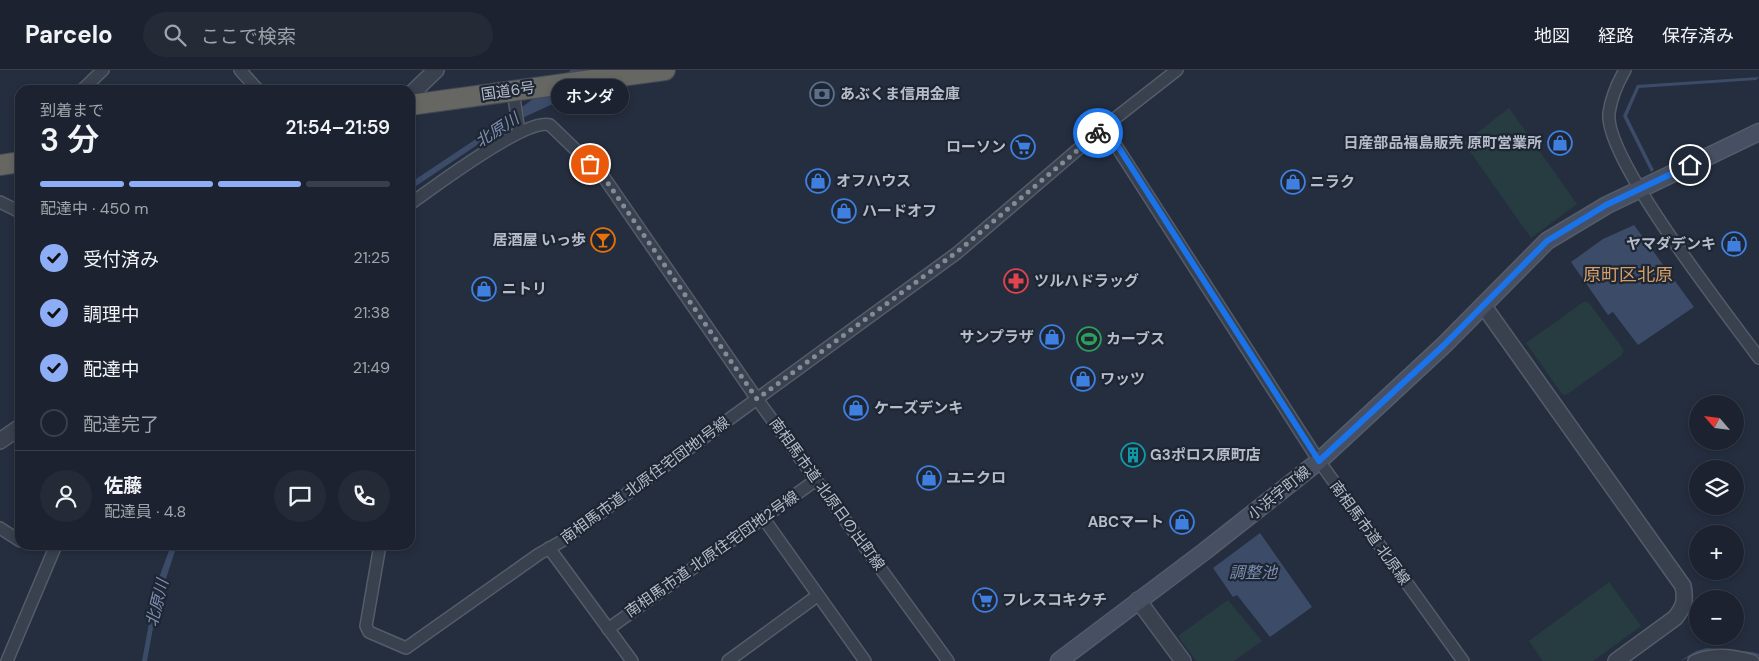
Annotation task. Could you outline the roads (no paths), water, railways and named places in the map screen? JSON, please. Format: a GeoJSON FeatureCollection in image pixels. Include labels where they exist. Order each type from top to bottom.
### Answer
{"type":"FeatureCollection","features":[{"type":"Feature","properties":{"kind":"highway","name":"国道6号"},"geometry":{"type":"LineString","coordinates":[[415,104],[665,70]]}},
{"type":"Feature","properties":{"kind":"highway"},"geometry":{"type":"LineString","coordinates":[[0,165],[15,163]]}},
{"type":"Feature","properties":{"kind":"main road","name":"小浜字町線"},"geometry":{"type":"LineString","coordinates":[[1059,661],[1319,461],[1423,365],[1547,241],[1582,219],[1759,132]]}},
{"type":"Feature","properties":{"kind":"street"},"geometry":{"type":"LineString","coordinates":[[87,85],[103,70]]}},
{"type":"Feature","properties":{"kind":"street"},"geometry":{"type":"LineString","coordinates":[[240,70],[254,85]]}},
{"type":"Feature","properties":{"kind":"street"},"geometry":{"type":"LineString","coordinates":[[415,90],[436,70]]}},
{"type":"Feature","properties":{"kind":"street"},"geometry":{"type":"LineString","coordinates":[[1104,127],[1177,70]]}},
{"type":"Feature","properties":{"kind":"street"},"geometry":{"type":"LineString","coordinates":[[1625,70],[1609,114],[1612,134],[1639,190],[1759,358]]}},
{"type":"Feature","properties":{"kind":"street"},"geometry":{"type":"LineString","coordinates":[[518,129],[515,111],[520,89]]}},
{"type":"Feature","properties":{"kind":"street","name":"南相馬市道 北原日の出町線"},"geometry":{"type":"LineString","coordinates":[[415,201],[518,129],[540,124],[550,125],[603,176],[757,399],[948,661]]}},
{"type":"Feature","properties":{"kind":"street","name":"南相馬市道 北原住宅団地1号線"},"geometry":{"type":"LineString","coordinates":[[632,661],[549,548],[757,399],[957,252],[1104,127]]}},
{"type":"Feature","properties":{"kind":"street","name":"南相馬市道 北原線"},"geometry":{"type":"LineString","coordinates":[[1104,127],[1319,461],[1462,661]]}},
{"type":"Feature","properties":{"kind":"street"},"geometry":{"type":"LineString","coordinates":[[0,202],[15,210]]}},
{"type":"Feature","properties":{"kind":"street"},"geometry":{"type":"LineString","coordinates":[[1483,305],[1683,586],[1685,598],[1683,609],[1675,618],[1616,661]]}},
{"type":"Feature","properties":{"kind":"street"},"geometry":{"type":"LineString","coordinates":[[0,441],[15,430]]}},
{"type":"Feature","properties":{"kind":"street","name":"南相馬市道 北原住宅団地2号線"},"geometry":{"type":"LineString","coordinates":[[608,629],[816,480]]}},
{"type":"Feature","properties":{"kind":"street"},"geometry":{"type":"LineString","coordinates":[[764,519],[865,661]]}},
{"type":"Feature","properties":{"kind":"street"},"geometry":{"type":"LineString","coordinates":[[0,528],[15,538]]}},
{"type":"Feature","properties":{"kind":"street"},"geometry":{"type":"LineString","coordinates":[[379,550],[366,626],[369,632],[406,648],[549,548]]}},
{"type":"Feature","properties":{"kind":"street"},"geometry":{"type":"LineString","coordinates":[[8,661],[54,550]]}},
{"type":"Feature","properties":{"kind":"street"},"geometry":{"type":"LineString","coordinates":[[728,661],[817,596]]}},
{"type":"Feature","properties":{"kind":"street"},"geometry":{"type":"LineString","coordinates":[[1138,600],[1182,661]]}},
{"type":"Feature","properties":{"kind":"street"},"geometry":{"type":"LineString","coordinates":[[1694,661],[1704,656],[1722,655],[1753,661]]}},
{"type":"Feature","properties":{"kind":"water","name":"北原川"},"geometry":{"type":"Polygon","coordinates":[[[571,70],[592,70],[555,103],[507,125],[415,187],[415,180],[509,117],[571,70]]]}},
{"type":"Feature","properties":{"kind":"water"},"geometry":{"type":"Polygon","coordinates":[[[1759,77],[1756,80],[1639,88],[1627,116],[1654,170],[1651,172],[1623,116],[1637,85],[1759,77]]]}},
{"type":"Feature","properties":{"kind":"water"},"geometry":{"type":"Polygon","coordinates":[[[1634,225],[1694,307],[1638,345],[1613,312],[1608,315],[1571,262],[1603,239],[1634,225]]]}},
{"type":"Feature","properties":{"kind":"water","name":"調整池"},"geometry":{"type":"Polygon","coordinates":[[[1260,533],[1312,607],[1270,637],[1237,595],[1233,597],[1213,568],[1260,533]]]}},
{"type":"Feature","properties":{"kind":"water","name":"北原川"},"geometry":{"type":"Polygon","coordinates":[[[169,550],[175,550],[157,606],[147,661],[142,661],[156,586],[169,550]]]}},
{"type":"Feature","properties":{"kind":"water"},"geometry":{"type":"Polygon","coordinates":[[[1707,648],[1753,652],[1759,654],[1759,656],[1713,649],[1703,651],[1680,661],[1696,651],[1707,648]]]}},
{"type":"Feature","properties":{"kind":"place","name":"あぶくま信用金庫"},"geometry":{"type":"Point","coordinates":[822,94]}},
{"type":"Feature","properties":{"kind":"place","name":"日産部品福島販売 原町営業所"},"geometry":{"type":"Point","coordinates":[1560,143]}},
{"type":"Feature","properties":{"kind":"place","name":"ローソン"},"geometry":{"type":"Point","coordinates":[1023,147]}},
{"type":"Feature","properties":{"kind":"place","name":"ホンダ"},"geometry":{"type":"Point","coordinates":[590,164]}},
{"type":"Feature","properties":{"kind":"place","name":"オフハウス"},"geometry":{"type":"Point","coordinates":[818,181]}},
{"type":"Feature","properties":{"kind":"place","name":"ニラク"},"geometry":{"type":"Point","coordinates":[1293,182]}},
{"type":"Feature","properties":{"kind":"place","name":"ハードオフ"},"geometry":{"type":"Point","coordinates":[844,211]}},
{"type":"Feature","properties":{"kind":"place","name":"居酒屋 いっ歩"},"geometry":{"type":"Point","coordinates":[603,240]}},
{"type":"Feature","properties":{"kind":"place","name":"ヤマダデンキ"},"geometry":{"type":"Point","coordinates":[1734,244]}},
{"type":"Feature","properties":{"kind":"place","name":"ツルハドラッグ"},"geometry":{"type":"Point","coordinates":[1016,281]}},
{"type":"Feature","properties":{"kind":"place","name":"ニトリ"},"geometry":{"type":"Point","coordinates":[484,289]}},
{"type":"Feature","properties":{"kind":"place","name":"サンプラザ"},"geometry":{"type":"Point","coordinates":[1052,337]}},
{"type":"Feature","properties":{"kind":"place","name":"カーブス"},"geometry":{"type":"Point","coordinates":[1089,339]}},
{"type":"Feature","properties":{"kind":"place","name":"ワッツ"},"geometry":{"type":"Point","coordinates":[1083,379]}},
{"type":"Feature","properties":{"kind":"place","name":"ケーズデンキ"},"geometry":{"type":"Point","coordinates":[856,408]}},
{"type":"Feature","properties":{"kind":"place","name":"G3ポロス原町店"},"geometry":{"type":"Point","coordinates":[1133,455]}},
{"type":"Feature","properties":{"kind":"place","name":"ユニクロ"},"geometry":{"type":"Point","coordinates":[929,478]}},
{"type":"Feature","properties":{"kind":"place","name":"ABCマート"},"geometry":{"type":"Point","coordinates":[1182,522]}},
{"type":"Feature","properties":{"kind":"place","name":"フレスコキクチ"},"geometry":{"type":"Point","coordinates":[985,600]}},
{"type":"Feature","properties":{"kind":"district","name":"原町区北原"},"geometry":{"type":"Point","coordinates":[1628,275]}}]}
